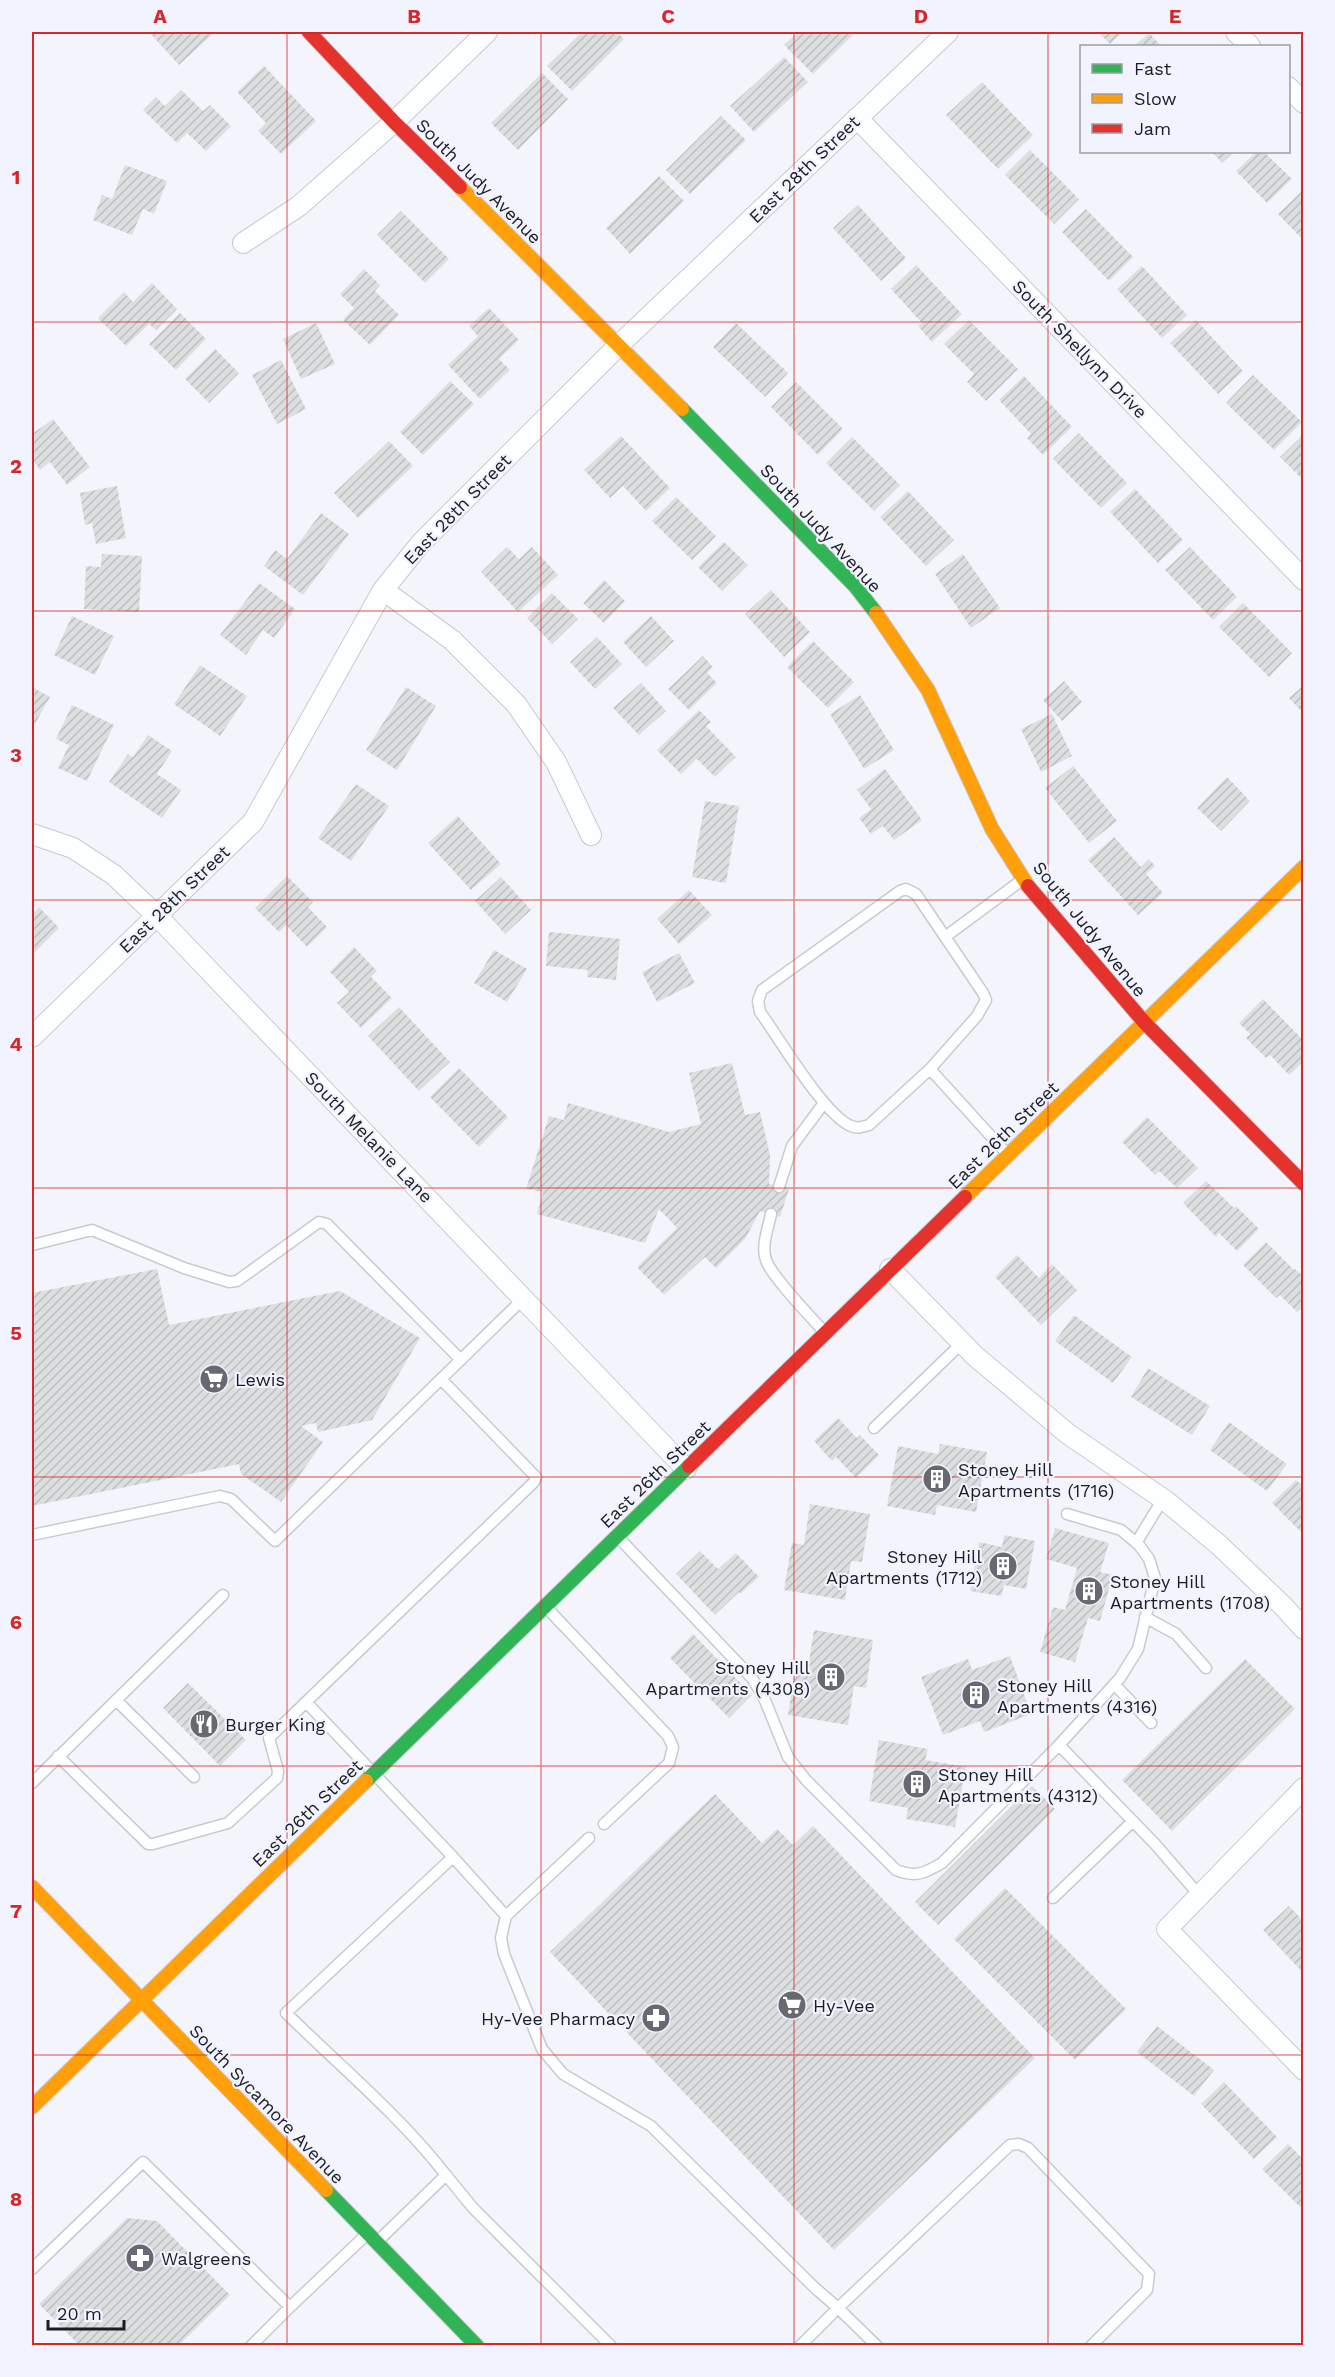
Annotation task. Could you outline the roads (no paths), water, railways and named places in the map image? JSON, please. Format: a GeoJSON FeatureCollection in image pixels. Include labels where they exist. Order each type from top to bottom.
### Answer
{"type":"FeatureCollection","features":[{"type":"Feature","properties":{"kind":"main road","name":"South Judy Avenue"},"geometry":{"type":"LineString","coordinates":[[309,32],[394,122],[619,345],[855,586],[889,630],[928,690],[992,829],[1024,880],[1144,1022],[1304,1184]]}},
{"type":"Feature","properties":{"kind":"main road","name":"East 26th Street"},"geometry":{"type":"LineString","coordinates":[[32,2107],[1304,867]]}},
{"type":"Feature","properties":{"kind":"main road","name":"South Sycamore Avenue"},"geometry":{"type":"LineString","coordinates":[[32,1887],[372,2238],[470,2343]]}},
{"type":"Feature","properties":{"kind":"street"},"geometry":{"type":"LineString","coordinates":[[243,243],[299,206],[394,122],[487,32]]}},
{"type":"Feature","properties":{"kind":"street","name":"East 28th Street"},"geometry":{"type":"LineString","coordinates":[[32,1037],[253,822],[383,590],[421,543],[619,345],[948,32]]}},
{"type":"Feature","properties":{"kind":"street"},"geometry":{"type":"LineString","coordinates":[[1236,32],[1249,45]]}},
{"type":"Feature","properties":{"kind":"street"},"geometry":{"type":"LineString","coordinates":[[1290,89],[1304,103]]}},
{"type":"Feature","properties":{"kind":"street","name":"South Shellynn Drive"},"geometry":{"type":"LineString","coordinates":[[857,118],[1304,580]]}},
{"type":"Feature","properties":{"kind":"street"},"geometry":{"type":"LineString","coordinates":[[383,590],[452,640],[516,704],[556,762],[591,835]]}},
{"type":"Feature","properties":{"kind":"street","name":"South Melanie Lane"},"geometry":{"type":"LineString","coordinates":[[32,834],[73,848],[114,875],[157,916],[686,1468]]}},
{"type":"Feature","properties":{"kind":"street"},"geometry":{"type":"LineString","coordinates":[[891,1269],[975,1356],[1068,1434],[1163,1499],[1219,1545],[1304,1629]]}},
{"type":"Feature","properties":{"kind":"street"},"geometry":{"type":"LineString","coordinates":[[1304,1788],[1167,1929],[1304,2070]]}},
{"type":"Feature","properties":{"kind":"lane"},"geometry":{"type":"LineString","coordinates":[[945,937],[1024,880]]}},
{"type":"Feature","properties":{"kind":"lane"},"geometry":{"type":"LineString","coordinates":[[906,889],[916,894],[945,937],[986,1000],[977,1016],[930,1069],[869,1125],[860,1128],[851,1126],[831,1112],[760,1011],[758,1001],[762,990],[900,891],[906,889]]}},
{"type":"Feature","properties":{"kind":"lane"},"geometry":{"type":"LineString","coordinates":[[930,1069],[1008,1155]]}},
{"type":"Feature","properties":{"kind":"lane"},"geometry":{"type":"LineString","coordinates":[[779,1187],[792,1146],[824,1102]]}},
{"type":"Feature","properties":{"kind":"lane"},"geometry":{"type":"LineString","coordinates":[[771,1214],[764,1245],[766,1261],[774,1274],[825,1333]]}},
{"type":"Feature","properties":{"kind":"lane"},"geometry":{"type":"LineString","coordinates":[[32,1245],[92,1230],[184,1268],[229,1282],[237,1281],[319,1222],[327,1224],[461,1360]]}},
{"type":"Feature","properties":{"kind":"lane"},"geometry":{"type":"LineString","coordinates":[[32,1535],[220,1496],[231,1499],[275,1541],[523,1299]]}},
{"type":"Feature","properties":{"kind":"lane"},"geometry":{"type":"LineString","coordinates":[[874,1428],[962,1343]]}},
{"type":"Feature","properties":{"kind":"lane"},"geometry":{"type":"LineString","coordinates":[[58,1756],[148,1844],[228,1823],[277,1778],[278,1772],[269,1738],[536,1478],[441,1379]]}},
{"type":"Feature","properties":{"kind":"lane"},"geometry":{"type":"LineString","coordinates":[[1136,1543],[1163,1499]]}},
{"type":"Feature","properties":{"kind":"lane"},"geometry":{"type":"LineString","coordinates":[[617,1536],[752,1678],[764,1698],[788,1757],[830,1804],[896,1870],[908,1875],[922,1875],[942,1863],[1059,1745],[1114,1684],[1138,1649],[1155,1578],[1149,1559],[1121,1530],[1067,1514]]}},
{"type":"Feature","properties":{"kind":"lane"},"geometry":{"type":"LineString","coordinates":[[32,1783],[223,1595]]}},
{"type":"Feature","properties":{"kind":"lane"},"geometry":{"type":"LineString","coordinates":[[545,1606],[668,1737],[673,1747],[669,1763],[604,1824]]}},
{"type":"Feature","properties":{"kind":"lane"},"geometry":{"type":"LineString","coordinates":[[1145,1617],[1176,1634],[1206,1668]]}},
{"type":"Feature","properties":{"kind":"lane"},"geometry":{"type":"LineString","coordinates":[[1114,1684],[1151,1723]]}},
{"type":"Feature","properties":{"kind":"lane"},"geometry":{"type":"LineString","coordinates":[[116,1700],[194,1777]]}},
{"type":"Feature","properties":{"kind":"lane"},"geometry":{"type":"LineString","coordinates":[[306,1702],[506,1916]]}},
{"type":"Feature","properties":{"kind":"lane"},"geometry":{"type":"LineString","coordinates":[[1059,1745],[1133,1821],[1199,1895]]}},
{"type":"Feature","properties":{"kind":"lane"},"geometry":{"type":"LineString","coordinates":[[1053,1898],[1133,1821]]}},
{"type":"Feature","properties":{"kind":"lane"},"geometry":{"type":"LineString","coordinates":[[589,1838],[506,1916],[501,1938],[504,1954],[542,2049],[563,2074],[651,2126],[814,2288],[877,2346]]}},
{"type":"Feature","properties":{"kind":"lane"},"geometry":{"type":"LineString","coordinates":[[453,1857],[286,2013],[408,2132],[473,2208],[611,2346]]}},
{"type":"Feature","properties":{"kind":"lane"},"geometry":{"type":"LineString","coordinates":[[800,2346],[1010,2145],[1019,2144],[1029,2148],[1149,2274],[1147,2290],[1091,2346]]}},
{"type":"Feature","properties":{"kind":"lane"},"geometry":{"type":"LineString","coordinates":[[32,2269],[143,2163],[290,2307]]}},
{"type":"Feature","properties":{"kind":"lane"},"geometry":{"type":"LineString","coordinates":[[251,2346],[290,2307],[446,2175]]}},
{"type":"Feature","properties":{"kind":"place","name":"Lewis"},"geometry":{"type":"Point","coordinates":[214,1379]}},
{"type":"Feature","properties":{"kind":"place","name":"Stoney Hill Apartments (1716)"},"geometry":{"type":"Point","coordinates":[937,1479]}},
{"type":"Feature","properties":{"kind":"place","name":"Stoney Hill Apartments (1712)"},"geometry":{"type":"Point","coordinates":[1003,1566]}},
{"type":"Feature","properties":{"kind":"place","name":"Stoney Hill Apartments (1708)"},"geometry":{"type":"Point","coordinates":[1089,1591]}},
{"type":"Feature","properties":{"kind":"place","name":"Stoney Hill Apartments (4308)"},"geometry":{"type":"Point","coordinates":[831,1677]}},
{"type":"Feature","properties":{"kind":"place","name":"Stoney Hill Apartments (4316)"},"geometry":{"type":"Point","coordinates":[976,1695]}},
{"type":"Feature","properties":{"kind":"place","name":"Burger King"},"geometry":{"type":"Point","coordinates":[204,1724]}},
{"type":"Feature","properties":{"kind":"place","name":"Stoney Hill Apartments (4312)"},"geometry":{"type":"Point","coordinates":[917,1784]}},
{"type":"Feature","properties":{"kind":"place","name":"Hy-Vee"},"geometry":{"type":"Point","coordinates":[792,2005]}},
{"type":"Feature","properties":{"kind":"place","name":"Hy-Vee Pharmacy"},"geometry":{"type":"Point","coordinates":[656,2018]}},
{"type":"Feature","properties":{"kind":"place","name":"Walgreens"},"geometry":{"type":"Point","coordinates":[140,2258]}}]}
